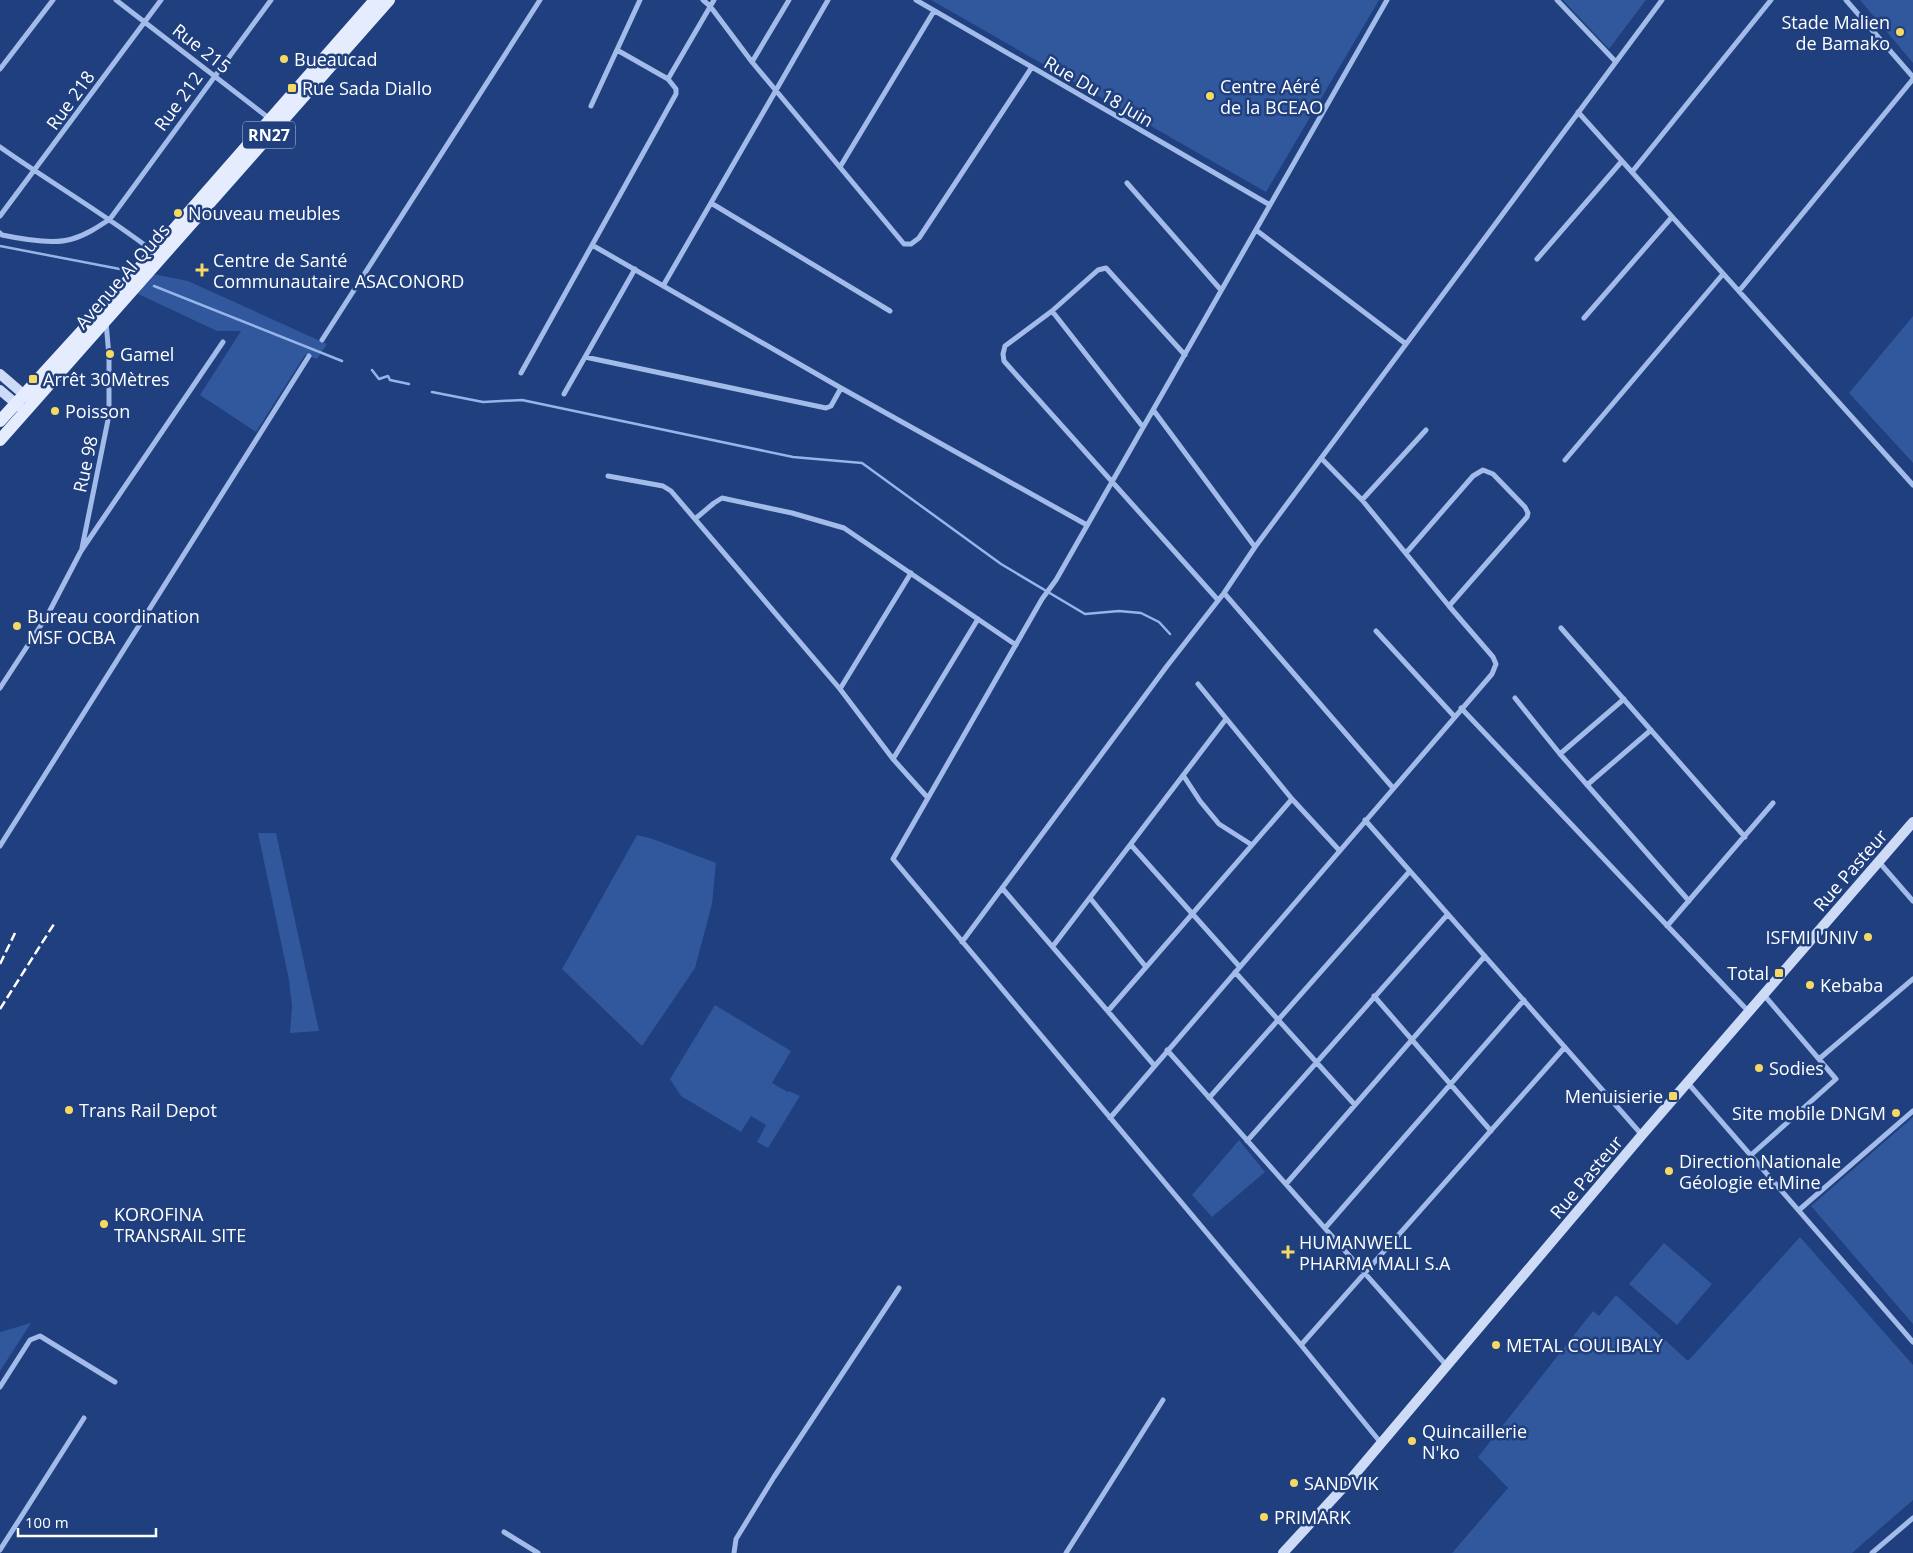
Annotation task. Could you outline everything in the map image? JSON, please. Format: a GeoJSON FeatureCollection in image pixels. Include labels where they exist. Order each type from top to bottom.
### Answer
{"type":"FeatureCollection","features":[{"type":"Feature","properties":{"kind":"main road","name":"Avenue Al Quds"},"geometry":{"type":"LineString","coordinates":[[0,440],[25,403],[274,122],[375,0]]}},
{"type":"Feature","properties":{"kind":"main road","name":"Avenue Al Quds"},"geometry":{"type":"LineString","coordinates":[[146,268],[154,252],[390,0]]}},
{"type":"Feature","properties":{"kind":"main road","name":"Avenue Al Quds"},"geometry":{"type":"LineString","coordinates":[[0,422],[25,403],[106,321],[130,286]]}},
{"type":"Feature","properties":{"kind":"main road"},"geometry":{"type":"LineString","coordinates":[[0,374],[25,403]]}},
{"type":"Feature","properties":{"kind":"main road"},"geometry":{"type":"LineString","coordinates":[[0,390],[25,403]]}},
{"type":"Feature","properties":{"kind":"main road","name":"Rue Pasteur"},"geometry":{"type":"LineString","coordinates":[[1284,1553],[1448,1367],[1687,1082],[1913,822]]}},
{"type":"Feature","properties":{"kind":"street"},"geometry":{"type":"LineString","coordinates":[[0,69],[53,0]]}},
{"type":"Feature","properties":{"kind":"street","name":"Rue 215"},"geometry":{"type":"LineString","coordinates":[[116,0],[274,122]]}},
{"type":"Feature","properties":{"kind":"street","name":"Rue 218"},"geometry":{"type":"LineString","coordinates":[[0,216],[161,0]]}},
{"type":"Feature","properties":{"kind":"street","name":"Rue 212"},"geometry":{"type":"LineString","coordinates":[[110,219],[214,75],[271,0]]}},
{"type":"Feature","properties":{"kind":"street"},"geometry":{"type":"LineString","coordinates":[[322,340],[540,0]]}},
{"type":"Feature","properties":{"kind":"street"},"geometry":{"type":"LineString","coordinates":[[591,106],[640,0]]}},
{"type":"Feature","properties":{"kind":"street"},"geometry":{"type":"LineString","coordinates":[[704,0],[752,62],[904,244],[911,244],[919,238],[1032,68]]}},
{"type":"Feature","properties":{"kind":"street"},"geometry":{"type":"LineString","coordinates":[[668,79],[714,0]]}},
{"type":"Feature","properties":{"kind":"street"},"geometry":{"type":"LineString","coordinates":[[752,62],[789,0]]}},
{"type":"Feature","properties":{"kind":"street"},"geometry":{"type":"LineString","coordinates":[[663,286],[828,0]]}},
{"type":"Feature","properties":{"kind":"street","name":"Rue Du 18 Juin"},"geometry":{"type":"LineString","coordinates":[[916,0],[1270,205]]}},
{"type":"Feature","properties":{"kind":"street"},"geometry":{"type":"LineString","coordinates":[[1381,1443],[1301,1345],[892,859],[1042,599],[1056,580],[1154,411],[1387,0]]}},
{"type":"Feature","properties":{"kind":"street"},"geometry":{"type":"LineString","coordinates":[[1557,0],[1616,62]]}},
{"type":"Feature","properties":{"kind":"street"},"geometry":{"type":"LineString","coordinates":[[962,942],[1167,666],[1224,593],[1255,547],[1662,0]]}},
{"type":"Feature","properties":{"kind":"street"},"geometry":{"type":"LineString","coordinates":[[1632,172],[1771,0]]}},
{"type":"Feature","properties":{"kind":"street"},"geometry":{"type":"LineString","coordinates":[[1739,291],[1913,78],[1846,0]]}},
{"type":"Feature","properties":{"kind":"street"},"geometry":{"type":"LineString","coordinates":[[840,167],[934,11]]}},
{"type":"Feature","properties":{"kind":"street"},"geometry":{"type":"LineString","coordinates":[[521,373],[676,94],[676,89],[668,79],[617,50]]}},
{"type":"Feature","properties":{"kind":"street"},"geometry":{"type":"LineString","coordinates":[[1578,112],[1913,485]]}},
{"type":"Feature","properties":{"kind":"street"},"geometry":{"type":"LineString","coordinates":[[0,147],[110,219],[154,252]]}},
{"type":"Feature","properties":{"kind":"street"},"geometry":{"type":"LineString","coordinates":[[1537,259],[1622,161]]}},
{"type":"Feature","properties":{"kind":"street"},"geometry":{"type":"LineString","coordinates":[[1127,183],[1221,290]]}},
{"type":"Feature","properties":{"kind":"street"},"geometry":{"type":"LineString","coordinates":[[711,203],[890,311]]}},
{"type":"Feature","properties":{"kind":"street"},"geometry":{"type":"LineString","coordinates":[[1584,318],[1672,217]]}},
{"type":"Feature","properties":{"kind":"street"},"geometry":{"type":"LineString","coordinates":[[0,233],[31,241],[71,240],[91,231],[110,219]]}},
{"type":"Feature","properties":{"kind":"street"},"geometry":{"type":"LineString","coordinates":[[1256,230],[1406,344]]}},
{"type":"Feature","properties":{"kind":"street"},"geometry":{"type":"LineString","coordinates":[[592,245],[841,388],[1087,525]]}},
{"type":"Feature","properties":{"kind":"street"},"geometry":{"type":"LineString","coordinates":[[1185,355],[1106,268],[1098,270],[1052,311],[1005,346],[1002,354],[1004,361],[1218,600]]}},
{"type":"Feature","properties":{"kind":"street"},"geometry":{"type":"LineString","coordinates":[[564,394],[635,269]]}},
{"type":"Feature","properties":{"kind":"street"},"geometry":{"type":"LineString","coordinates":[[1564,460],[1723,274]]}},
{"type":"Feature","properties":{"kind":"street"},"geometry":{"type":"LineString","coordinates":[[1052,311],[1143,427]]}},
{"type":"Feature","properties":{"kind":"street","name":"Rue 98"},"geometry":{"type":"LineString","coordinates":[[81,551],[109,415],[109,356],[106,321]]}},
{"type":"Feature","properties":{"kind":"street"},"geometry":{"type":"LineString","coordinates":[[0,688],[47,616],[81,551],[223,342]]}},
{"type":"Feature","properties":{"kind":"street"},"geometry":{"type":"LineString","coordinates":[[0,846],[2,839],[309,356]]}},
{"type":"Feature","properties":{"kind":"street"},"geometry":{"type":"LineString","coordinates":[[585,358],[826,408],[832,406],[841,388]]}},
{"type":"Feature","properties":{"kind":"street"},"geometry":{"type":"LineString","coordinates":[[1154,411],[1255,547]]}},
{"type":"Feature","properties":{"kind":"street"},"geometry":{"type":"LineString","coordinates":[[1362,500],[1426,430]]}},
{"type":"Feature","properties":{"kind":"street"},"geometry":{"type":"LineString","coordinates":[[1110,1118],[1492,674],[1496,664],[1493,657],[1362,500],[1322,458]]}},
{"type":"Feature","properties":{"kind":"street"},"geometry":{"type":"LineString","coordinates":[[1406,553],[1473,476],[1483,470],[1493,474],[1525,507],[1528,513],[1527,517],[1449,606]]}},
{"type":"Feature","properties":{"kind":"street"},"geometry":{"type":"LineString","coordinates":[[608,476],[663,486],[671,492],[840,689],[893,759],[928,798]]}},
{"type":"Feature","properties":{"kind":"street"},"geometry":{"type":"LineString","coordinates":[[696,519],[722,498],[792,513],[844,528],[1016,644]]}},
{"type":"Feature","properties":{"kind":"street"},"geometry":{"type":"LineString","coordinates":[[840,689],[911,573]]}},
{"type":"Feature","properties":{"kind":"street"},"geometry":{"type":"LineString","coordinates":[[1224,593],[1393,788]]}},
{"type":"Feature","properties":{"kind":"street"},"geometry":{"type":"LineString","coordinates":[[893,759],[978,619]]}},
{"type":"Feature","properties":{"kind":"street"},"geometry":{"type":"LineString","coordinates":[[1561,628],[1745,837]]}},
{"type":"Feature","properties":{"kind":"street"},"geometry":{"type":"LineString","coordinates":[[1376,631],[1454,716]]}},
{"type":"Feature","properties":{"kind":"street"},"geometry":{"type":"LineString","coordinates":[[1198,684],[1292,799],[1339,850]]}},
{"type":"Feature","properties":{"kind":"street"},"geometry":{"type":"LineString","coordinates":[[1515,698],[1560,754],[1689,901]]}},
{"type":"Feature","properties":{"kind":"street"},"geometry":{"type":"LineString","coordinates":[[1560,754],[1624,699]]}},
{"type":"Feature","properties":{"kind":"street"},"geometry":{"type":"LineString","coordinates":[[1461,708],[1749,1012]]}},
{"type":"Feature","properties":{"kind":"street"},"geometry":{"type":"LineString","coordinates":[[1053,946],[1226,720]]}},
{"type":"Feature","properties":{"kind":"street"},"geometry":{"type":"LineString","coordinates":[[1587,785],[1650,730]]}},
{"type":"Feature","properties":{"kind":"street"},"geometry":{"type":"LineString","coordinates":[[1183,775],[1200,801],[1219,824],[1252,845]]}},
{"type":"Feature","properties":{"kind":"street"},"geometry":{"type":"LineString","coordinates":[[1108,1011],[1292,799]]}},
{"type":"Feature","properties":{"kind":"street"},"geometry":{"type":"LineString","coordinates":[[1667,926],[1773,803]]}},
{"type":"Feature","properties":{"kind":"street"},"geometry":{"type":"LineString","coordinates":[[1365,820],[1642,1135]]}},
{"type":"Feature","properties":{"kind":"street"},"geometry":{"type":"LineString","coordinates":[[1131,845],[1239,966]]}},
{"type":"Feature","properties":{"kind":"street"},"geometry":{"type":"LineString","coordinates":[[1878,862],[1913,901]]}},
{"type":"Feature","properties":{"kind":"street"},"geometry":{"type":"LineString","coordinates":[[1209,1098],[1410,871]]}},
{"type":"Feature","properties":{"kind":"street"},"geometry":{"type":"LineString","coordinates":[[1002,888],[1154,1065]]}},
{"type":"Feature","properties":{"kind":"street"},"geometry":{"type":"LineString","coordinates":[[1090,898],[1146,967]]}},
{"type":"Feature","properties":{"kind":"street"},"geometry":{"type":"LineString","coordinates":[[1247,1141],[1448,914]]}},
{"type":"Feature","properties":{"kind":"street"},"geometry":{"type":"LineString","coordinates":[[1286,1184],[1485,956]]}},
{"type":"Feature","properties":{"kind":"street"},"geometry":{"type":"LineString","coordinates":[[1235,972],[1354,1106]]}},
{"type":"Feature","properties":{"kind":"street"},"geometry":{"type":"LineString","coordinates":[[1819,1059],[1913,979]]}},
{"type":"Feature","properties":{"kind":"street"},"geometry":{"type":"LineString","coordinates":[[1751,1156],[1836,1080],[1763,995]]}},
{"type":"Feature","properties":{"kind":"street"},"geometry":{"type":"LineString","coordinates":[[1374,996],[1490,1131]]}},
{"type":"Feature","properties":{"kind":"street"},"geometry":{"type":"LineString","coordinates":[[1325,1228],[1524,1000]]}},
{"type":"Feature","properties":{"kind":"street"},"geometry":{"type":"LineString","coordinates":[[1301,1345],[1565,1047]]}},
{"type":"Feature","properties":{"kind":"street"},"geometry":{"type":"LineString","coordinates":[[1167,1050],[1448,1367]]}},
{"type":"Feature","properties":{"kind":"street"},"geometry":{"type":"LineString","coordinates":[[1687,1082],[1913,1342]]}},
{"type":"Feature","properties":{"kind":"street"},"geometry":{"type":"LineString","coordinates":[[1799,1210],[1913,1110]]}},
{"type":"Feature","properties":{"kind":"street"},"geometry":{"type":"LineString","coordinates":[[734,1553],[736,1539],[774,1477],[899,1288]]}},
{"type":"Feature","properties":{"kind":"street"},"geometry":{"type":"LineString","coordinates":[[0,1388],[30,1340],[40,1336],[115,1382]]}},
{"type":"Feature","properties":{"kind":"street"},"geometry":{"type":"LineString","coordinates":[[1066,1553],[1163,1400]]}},
{"type":"Feature","properties":{"kind":"street"},"geometry":{"type":"LineString","coordinates":[[0,1550],[84,1418]]}},
{"type":"Feature","properties":{"kind":"street"},"geometry":{"type":"LineString","coordinates":[[1872,1553],[1913,1518]]}},
{"type":"Feature","properties":{"kind":"street"},"geometry":{"type":"LineString","coordinates":[[504,1532],[538,1553]]}},
{"type":"Feature","properties":{"kind":"shaded area","name":"Centre Aéré de la BCEAO"},"geometry":{"type":"Polygon","coordinates":[[[931,0],[1379,0],[1266,192],[931,0]]]}},
{"type":"Feature","properties":{"kind":"shaded area"},"geometry":{"type":"Polygon","coordinates":[[[1563,0],[1646,0],[1609,49],[1563,0]]]}},
{"type":"Feature","properties":{"kind":"shaded area","name":"Stade Malien de Bamako"},"geometry":{"type":"Polygon","coordinates":[[[1860,0],[1913,0],[1913,63],[1860,0]]]}},
{"type":"Feature","properties":{"kind":"shaded area"},"geometry":{"type":"Polygon","coordinates":[[[153,274],[188,281],[327,344],[317,359],[305,355],[256,432],[200,395],[241,331],[217,331],[136,293],[153,274]]]}},
{"type":"Feature","properties":{"kind":"shaded area"},"geometry":{"type":"Polygon","coordinates":[[[1913,316],[1913,463],[1849,393],[1913,316]]]}},
{"type":"Feature","properties":{"kind":"shaded area"},"geometry":{"type":"Polygon","coordinates":[[[258,833],[276,833],[319,1031],[290,1033],[292,1007],[289,980],[258,833]]]}},
{"type":"Feature","properties":{"kind":"shaded area"},"geometry":{"type":"Polygon","coordinates":[[[637,835],[653,839],[716,863],[712,904],[695,968],[642,1046],[562,969],[637,835]]]}},
{"type":"Feature","properties":{"kind":"shaded area"},"geometry":{"type":"Polygon","coordinates":[[[715,1005],[791,1051],[772,1083],[800,1096],[768,1148],[757,1142],[766,1125],[751,1116],[741,1132],[681,1096],[670,1079],[715,1005]]]}},
{"type":"Feature","properties":{"kind":"shaded area"},"geometry":{"type":"Polygon","coordinates":[[[1913,1117],[1913,1324],[1811,1206],[1913,1117]]]}},
{"type":"Feature","properties":{"kind":"shaded area"},"geometry":{"type":"Polygon","coordinates":[[[1239,1140],[1265,1172],[1212,1217],[1192,1195],[1239,1140]]]}},
{"type":"Feature","properties":{"kind":"shaded area"},"geometry":{"type":"Polygon","coordinates":[[[1800,1237],[1913,1365],[1913,1500],[1852,1553],[1452,1553],[1508,1488],[1478,1457],[1593,1311],[1599,1316],[1616,1295],[1688,1361],[1800,1237]]]}},
{"type":"Feature","properties":{"kind":"shaded area"},"geometry":{"type":"Polygon","coordinates":[[[1664,1243],[1712,1284],[1677,1325],[1629,1284],[1664,1243]]]}},
{"type":"Feature","properties":{"kind":"shaded area"},"geometry":{"type":"Polygon","coordinates":[[[31,1323],[0,1371],[0,1332],[31,1323]]]}},
{"type":"Feature","properties":{"kind":"waterway"},"geometry":{"type":"LineString","coordinates":[[0,246],[125,270]]}},
{"type":"Feature","properties":{"kind":"waterway"},"geometry":{"type":"LineString","coordinates":[[154,286],[342,361]]}},
{"type":"Feature","properties":{"kind":"waterway"},"geometry":{"type":"LineString","coordinates":[[372,370],[379,379],[388,376],[390,380],[409,384]]}},
{"type":"Feature","properties":{"kind":"waterway"},"geometry":{"type":"LineString","coordinates":[[432,392],[483,402],[522,400],[793,457],[862,463],[1001,564],[1085,614],[1119,611],[1141,613],[1159,622],[1170,634]]}},
{"type":"Feature","properties":{"kind":"railway"},"geometry":{"type":"LineString","coordinates":[[0,1009],[54,924]]}},
{"type":"Feature","properties":{"kind":"railway"},"geometry":{"type":"LineString","coordinates":[[0,964],[15,933]]}},
{"type":"Feature","properties":{"kind":"place","name":"Stade Malien de Bamako"},"geometry":{"type":"Point","coordinates":[1900,32]}},
{"type":"Feature","properties":{"kind":"place","name":"Bueaucad"},"geometry":{"type":"Point","coordinates":[284,59]}},
{"type":"Feature","properties":{"kind":"place","name":"Rue Sada Diallo"},"geometry":{"type":"Point","coordinates":[292,88]}},
{"type":"Feature","properties":{"kind":"place","name":"Centre Aéré de la BCEAO"},"geometry":{"type":"Point","coordinates":[1210,96]}},
{"type":"Feature","properties":{"kind":"place","name":"Nouveau meubles"},"geometry":{"type":"Point","coordinates":[178,213]}},
{"type":"Feature","properties":{"kind":"place","name":"Centre de Santé Communautaire ASACONORD"},"geometry":{"type":"Point","coordinates":[202,270]}},
{"type":"Feature","properties":{"kind":"place","name":"Gamel"},"geometry":{"type":"Point","coordinates":[110,354]}},
{"type":"Feature","properties":{"kind":"place","name":"Arrêt 30Mètres"},"geometry":{"type":"Point","coordinates":[33,379]}},
{"type":"Feature","properties":{"kind":"place","name":"Poisson"},"geometry":{"type":"Point","coordinates":[55,411]}},
{"type":"Feature","properties":{"kind":"place","name":"Bureau coordination MSF OCBA"},"geometry":{"type":"Point","coordinates":[17,626]}},
{"type":"Feature","properties":{"kind":"place","name":"ISFMI UNIV"},"geometry":{"type":"Point","coordinates":[1868,937]}},
{"type":"Feature","properties":{"kind":"place","name":"Total"},"geometry":{"type":"Point","coordinates":[1779,973]}},
{"type":"Feature","properties":{"kind":"place","name":"Kebaba"},"geometry":{"type":"Point","coordinates":[1810,985]}},
{"type":"Feature","properties":{"kind":"place","name":"Sodies"},"geometry":{"type":"Point","coordinates":[1759,1068]}},
{"type":"Feature","properties":{"kind":"place","name":"Menuisierie"},"geometry":{"type":"Point","coordinates":[1673,1096]}},
{"type":"Feature","properties":{"kind":"place","name":"Trans Rail Depot"},"geometry":{"type":"Point","coordinates":[69,1110]}},
{"type":"Feature","properties":{"kind":"place","name":"Site mobile DNGM"},"geometry":{"type":"Point","coordinates":[1896,1113]}},
{"type":"Feature","properties":{"kind":"place","name":"Direction Nationale Géologie et Mine"},"geometry":{"type":"Point","coordinates":[1669,1171]}},
{"type":"Feature","properties":{"kind":"place","name":"KOROFINA TRANSRAIL SITE"},"geometry":{"type":"Point","coordinates":[104,1224]}},
{"type":"Feature","properties":{"kind":"place","name":"HUMANWELL PHARMA MALI S.A"},"geometry":{"type":"Point","coordinates":[1288,1252]}},
{"type":"Feature","properties":{"kind":"place","name":"METAL COULIBALY"},"geometry":{"type":"Point","coordinates":[1496,1345]}},
{"type":"Feature","properties":{"kind":"place","name":"Quincaillerie N'ko"},"geometry":{"type":"Point","coordinates":[1412,1441]}},
{"type":"Feature","properties":{"kind":"place","name":"SANDVIK"},"geometry":{"type":"Point","coordinates":[1294,1483]}},
{"type":"Feature","properties":{"kind":"place","name":"PRIMARK"},"geometry":{"type":"Point","coordinates":[1264,1517]}}]}
